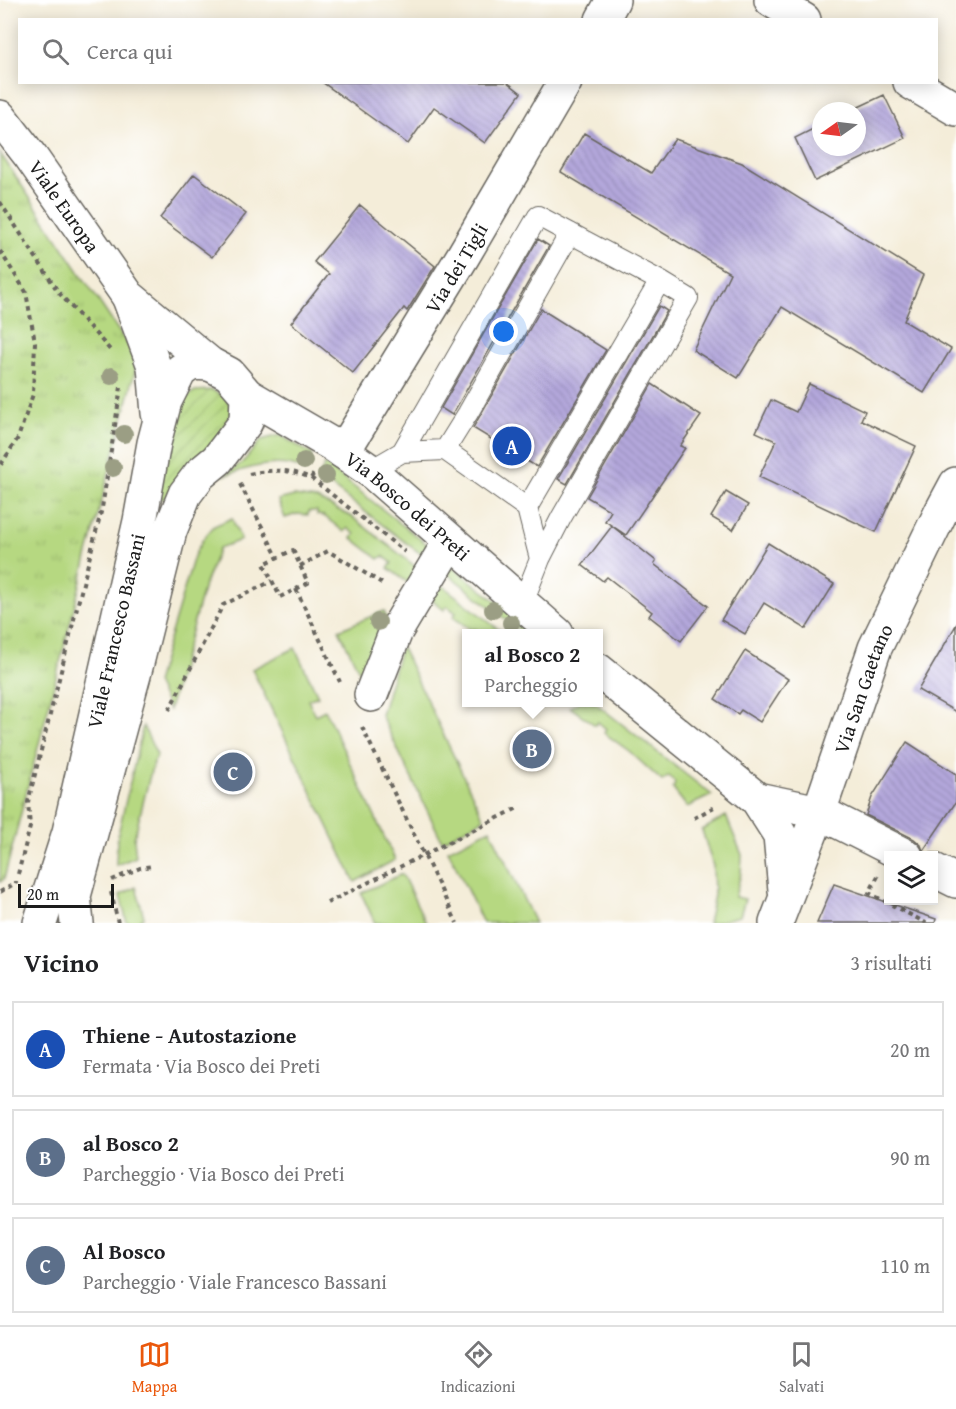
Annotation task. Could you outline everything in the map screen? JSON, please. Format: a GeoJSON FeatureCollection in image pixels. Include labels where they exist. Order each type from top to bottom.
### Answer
{"type":"FeatureCollection","features":[{"type":"Feature","properties":{"kind":"street"},"geometry":{"type":"LineString","coordinates":[[603,18],[613,0]]}},
{"type":"Feature","properties":{"kind":"street"},"geometry":{"type":"LineString","coordinates":[[771,0],[801,18]]}},
{"type":"Feature","properties":{"kind":"street","name":"Via dei Tigli"},"geometry":{"type":"LineString","coordinates":[[343,452],[463,256],[564,84]]}},
{"type":"Feature","properties":{"kind":"street"},"geometry":{"type":"LineString","coordinates":[[913,84],[956,110]]}},
{"type":"Feature","properties":{"kind":"street","name":"Viale Europa"},"geometry":{"type":"LineString","coordinates":[[0,117],[31,157],[128,296],[154,366],[159,424]]}},
{"type":"Feature","properties":{"kind":"street","name":"Viale Europa"},"geometry":{"type":"LineString","coordinates":[[128,296],[210,364],[229,374],[247,395]]}},
{"type":"Feature","properties":{"kind":"street","name":"Viale Francesco Bassani"},"geometry":{"type":"LineString","coordinates":[[40,923],[69,832],[165,401],[180,371],[192,363],[210,364]]}},
{"type":"Feature","properties":{"kind":"street","name":"Via Bosco dei Preti"},"geometry":{"type":"LineString","coordinates":[[247,395],[343,452],[372,472],[553,629]]}},
{"type":"Feature","properties":{"kind":"street","name":"Viale Francesco Bassani"},"geometry":{"type":"LineString","coordinates":[[77,923],[74,896],[134,675],[170,531],[184,494],[200,474],[217,460],[246,422],[247,395]]}},
{"type":"Feature","properties":{"kind":"street","name":"Via San Gaetano"},"geometry":{"type":"LineString","coordinates":[[780,910],[819,812],[875,648],[956,484]]}},
{"type":"Feature","properties":{"kind":"street"},"geometry":{"type":"LineString","coordinates":[[359,703],[396,631],[441,556]]}},
{"type":"Feature","properties":{"kind":"street"},"geometry":{"type":"LineString","coordinates":[[603,674],[757,798],[819,812],[884,855]]}},
{"type":"Feature","properties":{"kind":"street","name":"Via San Gaetano"},"geometry":{"type":"LineString","coordinates":[[757,798],[780,835],[780,910]]}},
{"type":"Feature","properties":{"kind":"street"},"geometry":{"type":"LineString","coordinates":[[938,872],[956,881]]}},
{"type":"Feature","properties":{"kind":"lane"},"geometry":{"type":"LineString","coordinates":[[402,452],[538,216],[688,298],[561,518],[540,559],[527,592],[520,600]]}},
{"type":"Feature","properties":{"kind":"lane"},"geometry":{"type":"LineString","coordinates":[[445,450],[570,233]]}},
{"type":"Feature","properties":{"kind":"lane"},"geometry":{"type":"LineString","coordinates":[[527,508],[660,282]]}},
{"type":"Feature","properties":{"kind":"lane"},"geometry":{"type":"LineString","coordinates":[[372,472],[402,452],[445,450],[527,508],[540,559]]}},
{"type":"Feature","properties":{"kind":"path"},"geometry":{"type":"LineString","coordinates":[[0,202],[59,293],[112,352],[116,360]]}},
{"type":"Feature","properties":{"kind":"path"},"geometry":{"type":"LineString","coordinates":[[0,251],[26,292],[35,342],[33,394],[18,438],[0,466]]}},
{"type":"Feature","properties":{"kind":"path"},"geometry":{"type":"LineString","coordinates":[[0,892],[16,883],[30,827],[28,802],[102,508],[121,385]]}},
{"type":"Feature","properties":{"kind":"path"},"geometry":{"type":"LineString","coordinates":[[237,478],[278,558]]}},
{"type":"Feature","properties":{"kind":"path"},"geometry":{"type":"LineString","coordinates":[[293,550],[308,583],[280,597],[264,564],[278,558],[293,550]]}},
{"type":"Feature","properties":{"kind":"path"},"geometry":{"type":"LineString","coordinates":[[300,566],[328,551],[413,602]]}},
{"type":"Feature","properties":{"kind":"path"},"geometry":{"type":"LineString","coordinates":[[169,710],[223,604],[272,581]]}},
{"type":"Feature","properties":{"kind":"path"},"geometry":{"type":"LineString","coordinates":[[296,589],[359,703],[424,855],[457,923]]}},
{"type":"Feature","properties":{"kind":"path"},"geometry":{"type":"LineString","coordinates":[[694,818],[720,804]]}},
{"type":"Feature","properties":{"kind":"path"},"geometry":{"type":"LineString","coordinates":[[327,903],[520,807]]}},
{"type":"Feature","properties":{"kind":"path"},"geometry":{"type":"LineString","coordinates":[[108,882],[140,868],[152,866]]}},
{"type":"Feature","properties":{"kind":"path"},"geometry":{"type":"LineString","coordinates":[[884,874],[869,893],[884,901]]}},
{"type":"Feature","properties":{"kind":"path"},"geometry":{"type":"LineString","coordinates":[[892,905],[926,923]]}},
{"type":"Feature","properties":{"kind":"green space"},"geometry":{"type":"Polygon","coordinates":[[[0,153],[138,360],[4,879],[0,882],[0,153]]]}},
{"type":"Feature","properties":{"kind":"green space"},"geometry":{"type":"Polygon","coordinates":[[[212,390],[228,398],[234,420],[170,501],[157,497],[171,438],[184,398],[195,391],[212,390]]]}},
{"type":"Feature","properties":{"kind":"green space"},"geometry":{"type":"Polygon","coordinates":[[[280,435],[312,454],[306,470],[295,466],[274,464],[223,476],[243,462],[261,440],[280,435]]]}},
{"type":"Feature","properties":{"kind":"green space"},"geometry":{"type":"Polygon","coordinates":[[[325,464],[434,550],[429,560],[319,477],[325,464]]]}},
{"type":"Feature","properties":{"kind":"green space"},"geometry":{"type":"Polygon","coordinates":[[[294,496],[317,499],[352,517],[420,570],[411,585],[388,568],[392,563],[383,556],[379,559],[352,538],[355,534],[347,528],[344,532],[324,516],[317,515],[317,511],[309,511],[308,515],[297,514],[285,518],[278,500],[294,496]]]}},
{"type":"Feature","properties":{"kind":"green space"},"geometry":{"type":"Polygon","coordinates":[[[232,518],[241,540],[219,548],[203,589],[169,710],[156,683],[194,556],[203,539],[214,526],[232,518]]]}},
{"type":"Feature","properties":{"kind":"green space"},"geometry":{"type":"Polygon","coordinates":[[[445,561],[532,629],[518,629],[439,567],[445,561]]]}},
{"type":"Feature","properties":{"kind":"green space"},"geometry":{"type":"Polygon","coordinates":[[[433,578],[498,629],[470,629],[453,617],[456,613],[447,606],[444,610],[426,595],[433,578]]]}},
{"type":"Feature","properties":{"kind":"green space"},"geometry":{"type":"Polygon","coordinates":[[[384,611],[389,626],[361,675],[339,630],[384,611]]]}},
{"type":"Feature","properties":{"kind":"green space"},"geometry":{"type":"Polygon","coordinates":[[[401,646],[484,819],[442,841],[381,715],[401,646]]]}},
{"type":"Feature","properties":{"kind":"green space"},"geometry":{"type":"Polygon","coordinates":[[[295,648],[318,696],[308,700],[315,715],[325,710],[395,860],[355,882],[252,669],[295,648]]]}},
{"type":"Feature","properties":{"kind":"green space"},"geometry":{"type":"Polygon","coordinates":[[[570,707],[600,707],[712,795],[687,807],[673,789],[675,783],[669,776],[662,781],[629,751],[604,733],[606,729],[598,722],[595,725],[570,707]]]}},
{"type":"Feature","properties":{"kind":"green space"},"geometry":{"type":"Polygon","coordinates":[[[143,726],[157,755],[134,839],[136,857],[116,865],[117,839],[143,726]]]}},
{"type":"Feature","properties":{"kind":"green space"},"geometry":{"type":"Polygon","coordinates":[[[726,816],[742,855],[741,873],[735,897],[745,899],[740,916],[708,923],[714,895],[713,866],[702,830],[726,816]]]}},
{"type":"Feature","properties":{"kind":"green space"},"geometry":{"type":"Polygon","coordinates":[[[490,829],[535,923],[483,923],[448,850],[490,829]]]}},
{"type":"Feature","properties":{"kind":"green space"},"geometry":{"type":"Polygon","coordinates":[[[402,874],[426,923],[375,923],[361,893],[402,874]]]}},
{"type":"Feature","properties":{"kind":"green space"},"geometry":{"type":"Polygon","coordinates":[[[136,887],[144,917],[140,919],[141,923],[127,923],[120,895],[136,887]]]}},
{"type":"Feature","properties":{"kind":"building"},"geometry":{"type":"Polygon","coordinates":[[[325,84],[510,84],[521,93],[485,143],[434,107],[408,144],[325,84]]]}},
{"type":"Feature","properties":{"kind":"building"},"geometry":{"type":"Polygon","coordinates":[[[884,95],[905,138],[815,181],[795,138],[812,130],[812,156],[866,156],[866,103],[884,95]]]}},
{"type":"Feature","properties":{"kind":"building"},"geometry":{"type":"Polygon","coordinates":[[[584,133],[651,173],[675,139],[742,163],[923,275],[904,321],[951,349],[924,393],[782,307],[738,378],[693,350],[730,273],[561,172],[584,133]]]}},
{"type":"Feature","properties":{"kind":"building"},"geometry":{"type":"Polygon","coordinates":[[[194,174],[246,214],[212,257],[160,218],[194,174]]]}},
{"type":"Feature","properties":{"kind":"building"},"geometry":{"type":"Polygon","coordinates":[[[360,205],[435,266],[407,311],[404,308],[353,373],[291,323],[329,274],[314,262],[360,205]]]}},
{"type":"Feature","properties":{"kind":"building"},"geometry":{"type":"Polygon","coordinates":[[[538,239],[549,246],[452,415],[441,408],[538,239]]]}},
{"type":"Feature","properties":{"kind":"building"},"geometry":{"type":"Polygon","coordinates":[[[659,306],[667,311],[567,484],[558,479],[659,306]]]}},
{"type":"Feature","properties":{"kind":"building"},"geometry":{"type":"Polygon","coordinates":[[[541,309],[606,350],[537,467],[473,428],[541,309]]]}},
{"type":"Feature","properties":{"kind":"building"},"geometry":{"type":"Polygon","coordinates":[[[652,384],[701,416],[680,446],[685,448],[626,535],[605,521],[611,511],[587,497],[652,384]]]}},
{"type":"Feature","properties":{"kind":"building"},"geometry":{"type":"Polygon","coordinates":[[[809,384],[865,411],[861,420],[916,446],[876,532],[759,477],[776,441],[756,432],[771,400],[796,412],[809,384]]]}},
{"type":"Feature","properties":{"kind":"building"},"geometry":{"type":"Polygon","coordinates":[[[726,492],[748,505],[733,530],[711,517],[726,492]]]}},
{"type":"Feature","properties":{"kind":"building"},"geometry":{"type":"Polygon","coordinates":[[[612,526],[656,561],[654,564],[708,606],[681,641],[649,616],[652,612],[607,577],[603,581],[582,565],[612,526]]]}},
{"type":"Feature","properties":{"kind":"building"},"geometry":{"type":"Polygon","coordinates":[[[768,543],[834,584],[806,629],[764,603],[745,634],[721,620],[768,543]]]}},
{"type":"Feature","properties":{"kind":"building"},"geometry":{"type":"Polygon","coordinates":[[[956,625],[956,712],[918,690],[956,625]]]}},
{"type":"Feature","properties":{"kind":"building"},"geometry":{"type":"Polygon","coordinates":[[[745,651],[788,679],[760,722],[741,710],[738,714],[715,699],[745,651]]]}},
{"type":"Feature","properties":{"kind":"building"},"geometry":{"type":"Polygon","coordinates":[[[907,742],[956,774],[956,802],[923,851],[921,845],[914,839],[866,815],[872,797],[907,742]]]}},
{"type":"Feature","properties":{"kind":"building"},"geometry":{"type":"Polygon","coordinates":[[[834,884],[884,901],[884,905],[895,905],[936,919],[935,923],[817,923],[834,884]]]}},
{"type":"Feature","properties":{"kind":"place","name":"Thiene - Autostazione"},"geometry":{"type":"Point","coordinates":[512,446]}},
{"type":"Feature","properties":{"kind":"place","name":"al Bosco 2"},"geometry":{"type":"Point","coordinates":[532,749]}},
{"type":"Feature","properties":{"kind":"place","name":"Al Bosco"},"geometry":{"type":"Point","coordinates":[233,772]}}]}
